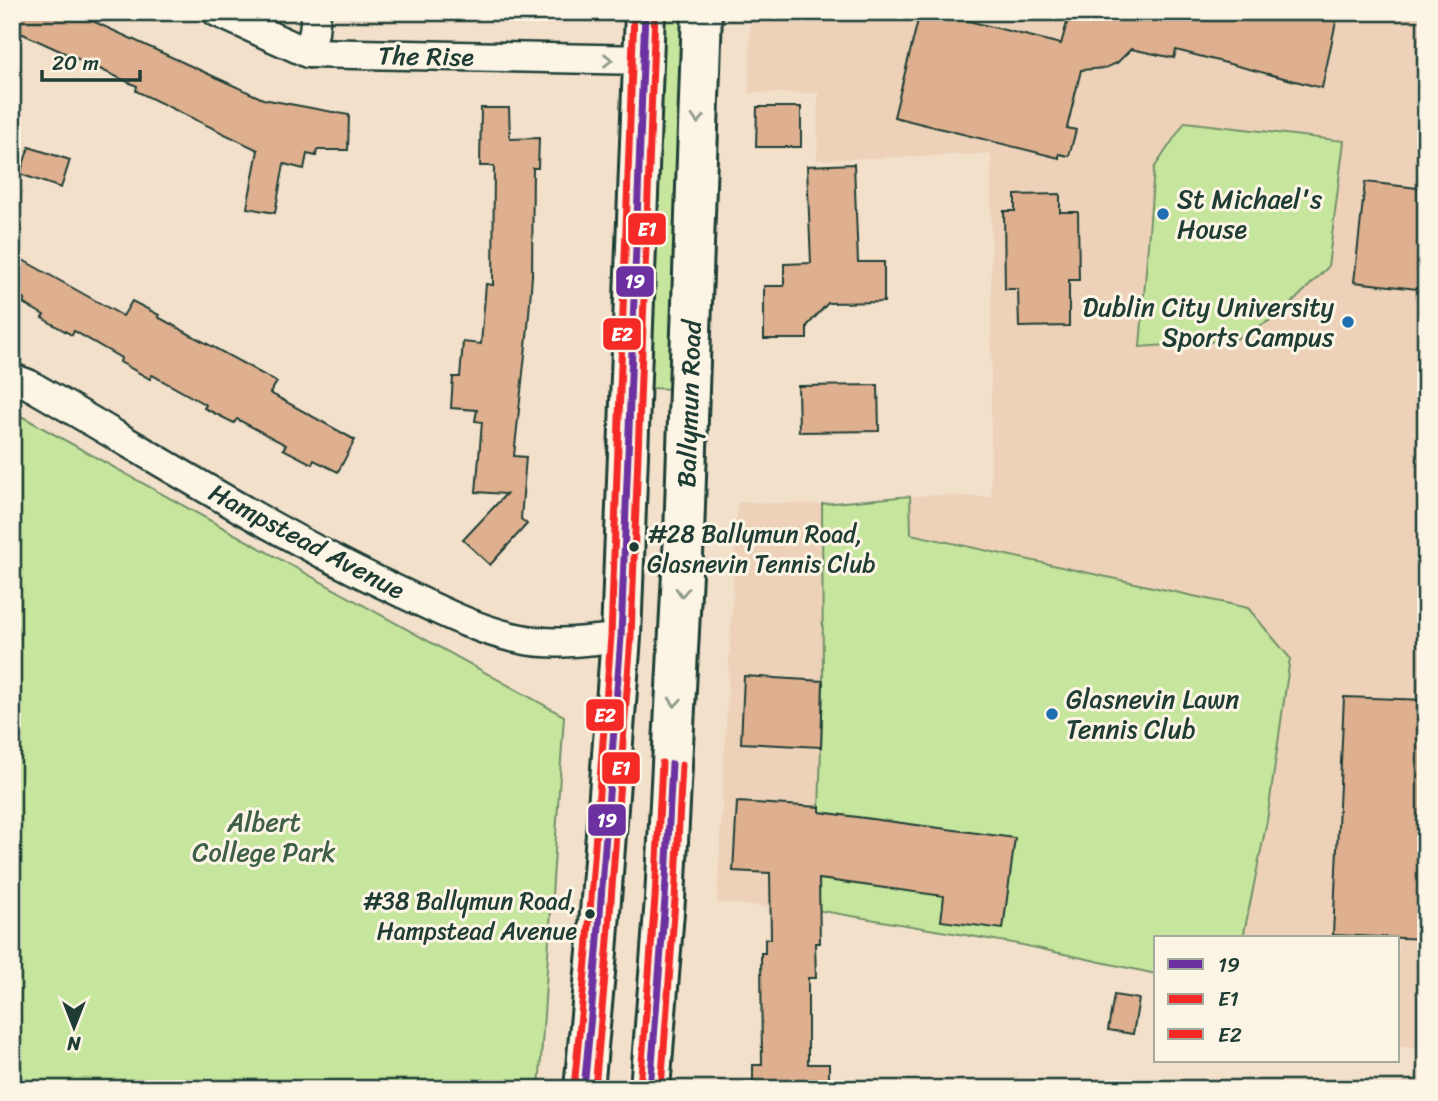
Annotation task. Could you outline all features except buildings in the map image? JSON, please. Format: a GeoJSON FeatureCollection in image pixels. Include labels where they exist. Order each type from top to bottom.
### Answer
{"type":"FeatureCollection","features":[{"type":"Feature","properties":{"kind":"main road"},"geometry":{"type":"LineString","coordinates":[[584,1089],[621,637],[645,12]]}},
{"type":"Feature","properties":{"kind":"main road","name":"Ballymun Road"},"geometry":{"type":"LineString","coordinates":[[650,1089],[665,899],[688,465],[694,198],[702,12]]}},
{"type":"Feature","properties":{"kind":"main road"},"geometry":{"type":"LineString","coordinates":[[621,637],[679,639]]}},
{"type":"Feature","properties":{"kind":"street","name":"The Rise"},"geometry":{"type":"LineString","coordinates":[[217,12],[308,53],[645,60]]}},
{"type":"Feature","properties":{"kind":"street"},"geometry":{"type":"LineString","coordinates":[[308,53],[316,12]]}},
{"type":"Feature","properties":{"kind":"street","name":"Hampstead Avenue"},"geometry":{"type":"LineString","coordinates":[[12,378],[360,573],[456,618],[501,635],[524,640],[568,643],[621,637]]}},
{"type":"Feature","properties":{"kind":"shaded area"},"geometry":{"type":"Polygon","coordinates":[[[750,12],[1426,12],[1426,1050],[1400,1045],[1400,936],[1243,936],[1267,821],[1290,658],[1248,608],[910,534],[910,496],[991,497],[991,154],[817,160],[818,93],[749,93],[750,12]]]}},
{"type":"Feature","properties":{"kind":"shaded area"},"geometry":{"type":"Polygon","coordinates":[[[737,502],[822,504],[823,681],[816,910],[717,903],[737,502]]]}},
{"type":"Feature","properties":{"kind":"green space"},"geometry":{"type":"Polygon","coordinates":[[[661,12],[687,12],[672,389],[649,388],[661,12]]]}},
{"type":"Feature","properties":{"kind":"green space"},"geometry":{"type":"Polygon","coordinates":[[[1185,122],[1344,141],[1328,267],[1280,315],[1234,340],[1140,347],[1154,168],[1185,122]]]}},
{"type":"Feature","properties":{"kind":"green space","name":"Albert College Park"},"geometry":{"type":"Polygon","coordinates":[[[12,411],[564,716],[539,1089],[12,1089],[12,411]]]}},
{"type":"Feature","properties":{"kind":"green space","name":"Glasnevin Lawn Tennis Club"},"geometry":{"type":"Polygon","coordinates":[[[910,496],[911,534],[1248,608],[1290,658],[1267,821],[1243,936],[1154,936],[1154,974],[1018,944],[816,910],[823,681],[822,504],[910,496]]]}},
{"type":"Feature","properties":{"kind":"transit line","name":"E2"},"geometry":{"type":"LineString","coordinates":[[574,1088],[611,636],[634,12]]}},
{"type":"Feature","properties":{"kind":"transit line","name":"19"},"geometry":{"type":"LineString","coordinates":[[584,1089],[621,637],[645,12]]}},
{"type":"Feature","properties":{"kind":"transit line","name":"E1"},"geometry":{"type":"LineString","coordinates":[[595,1089],[631,637],[655,12]]}},
{"type":"Feature","properties":{"kind":"transit line","name":"E2"},"geometry":{"type":"LineString","coordinates":[[640,1088],[655,898],[662,763]]}},
{"type":"Feature","properties":{"kind":"transit line","name":"19"},"geometry":{"type":"LineString","coordinates":[[650,1089],[665,899],[672,764]]}},
{"type":"Feature","properties":{"kind":"transit line","name":"E1"},"geometry":{"type":"LineString","coordinates":[[661,1089],[682,765]]}},
{"type":"Feature","properties":{"kind":"place","name":"St Michael's House"},"geometry":{"type":"Point","coordinates":[1163,214]}},
{"type":"Feature","properties":{"kind":"place","name":"Dublin City University Sports Campus"},"geometry":{"type":"Point","coordinates":[1348,322]}},
{"type":"Feature","properties":{"kind":"place","name":"#28 Ballymun Road, Glasnevin Tennis Club"},"geometry":{"type":"Point","coordinates":[634,547]}},
{"type":"Feature","properties":{"kind":"place","name":"Glasnevin Lawn Tennis Club"},"geometry":{"type":"Point","coordinates":[1052,714]}},
{"type":"Feature","properties":{"kind":"place","name":"#38 Ballymun Road, Hampstead Avenue"},"geometry":{"type":"Point","coordinates":[590,914]}}]}
